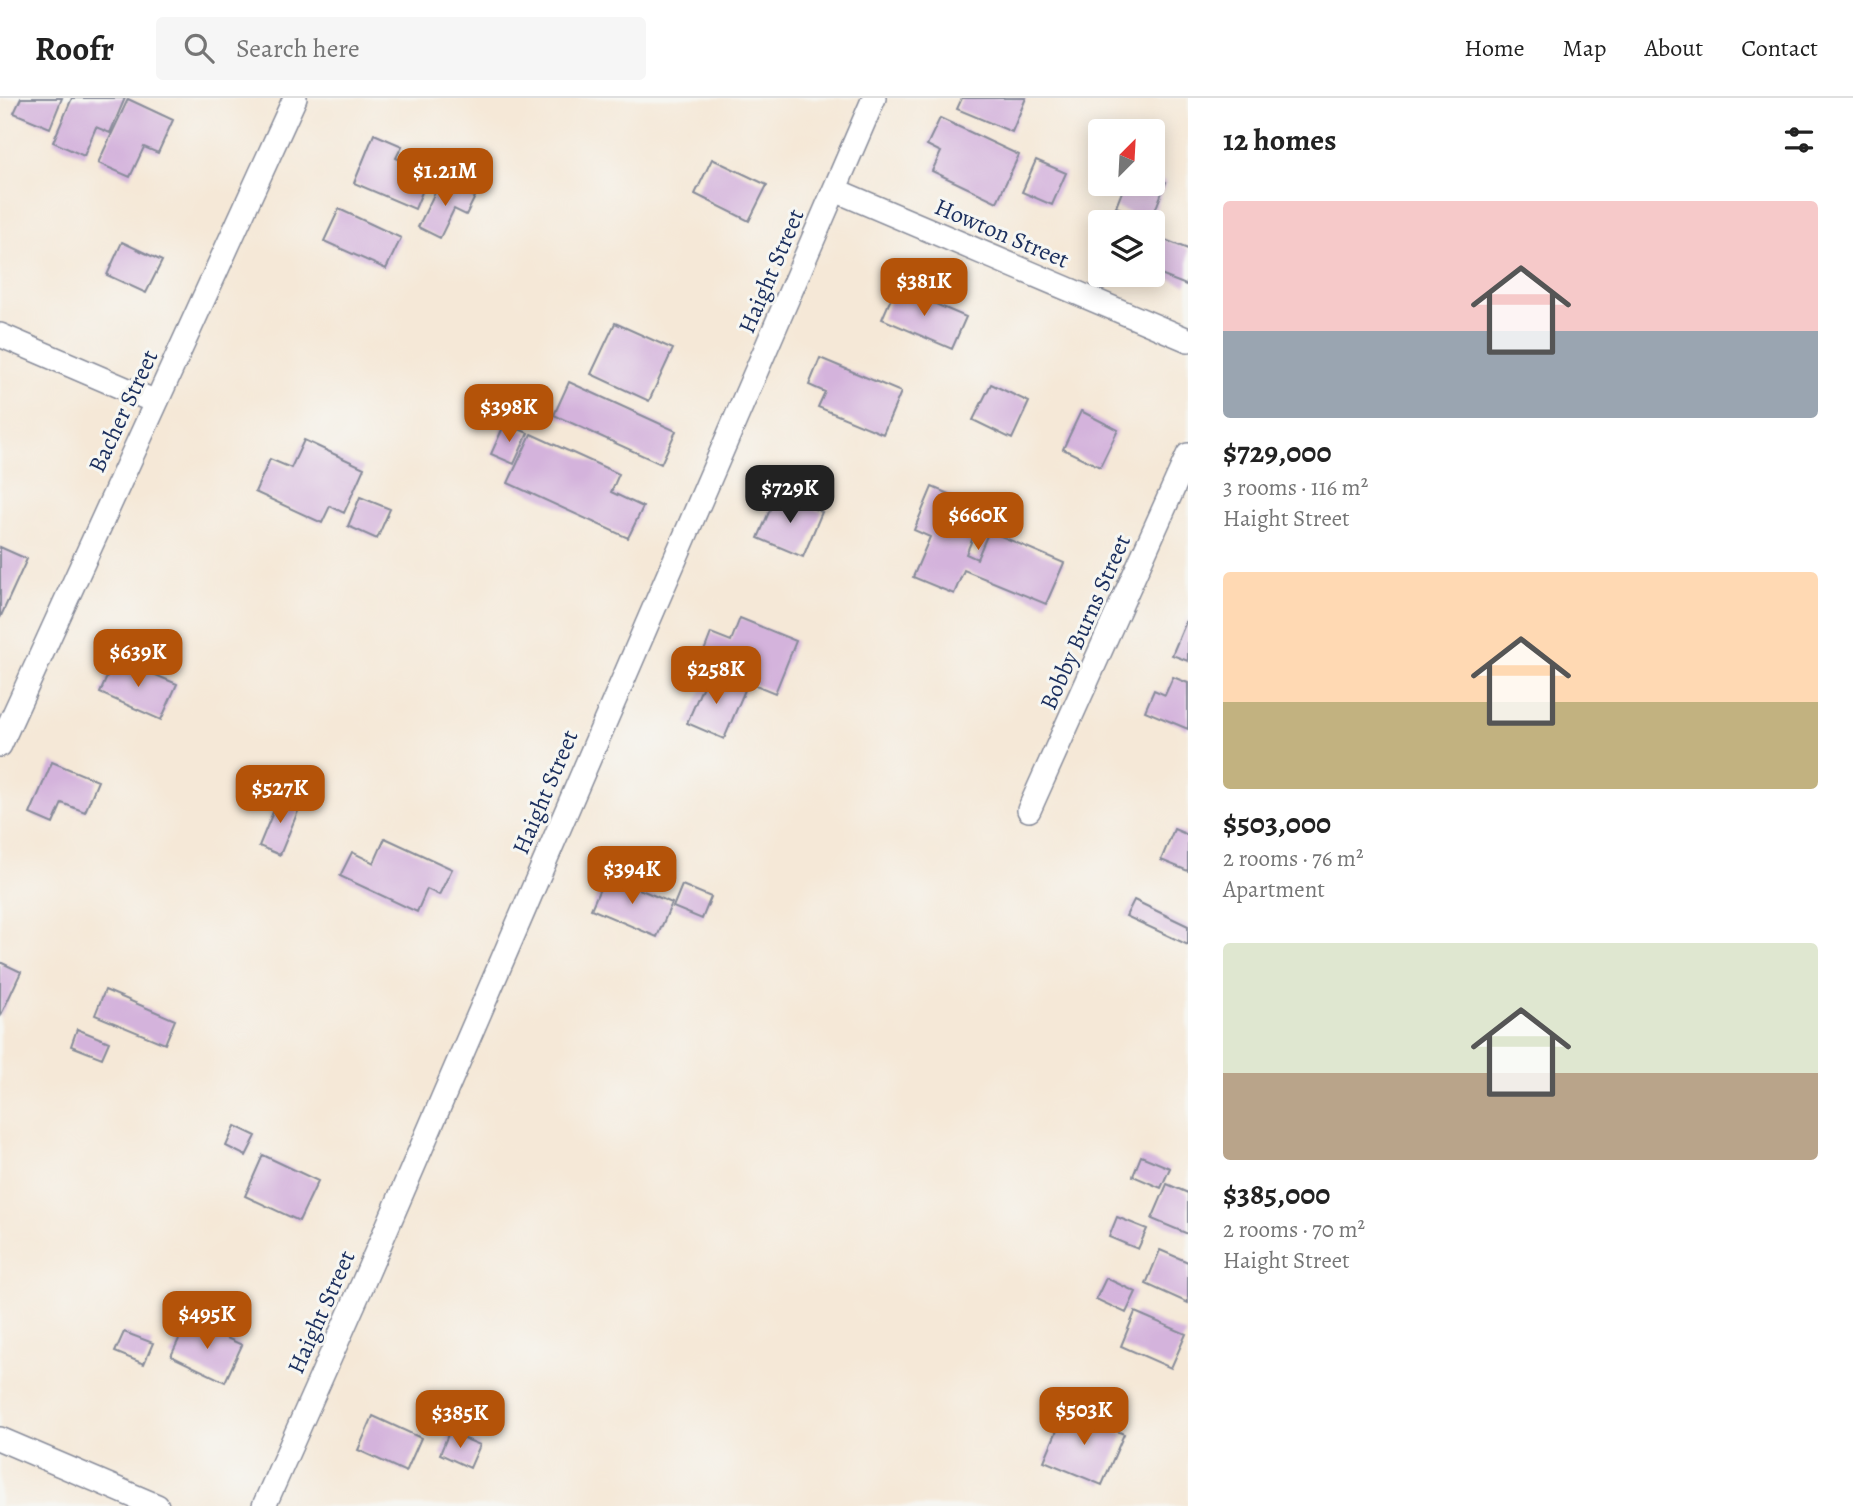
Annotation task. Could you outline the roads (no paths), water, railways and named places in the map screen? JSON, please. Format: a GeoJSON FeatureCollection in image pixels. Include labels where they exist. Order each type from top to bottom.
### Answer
{"type":"FeatureCollection","features":[{"type":"Feature","properties":{"kind":"street","name":"Bacher Street"},"geometry":{"type":"LineString","coordinates":[[0,746],[7,710],[156,402],[295,98]]}},
{"type":"Feature","properties":{"kind":"street","name":"Haight Street"},"geometry":{"type":"LineString","coordinates":[[264,1506],[874,98]]}},
{"type":"Feature","properties":{"kind":"street","name":"Howton Street"},"geometry":{"type":"LineString","coordinates":[[835,190],[1188,340]]}},
{"type":"Feature","properties":{"kind":"street"},"geometry":{"type":"LineString","coordinates":[[0,335],[156,402]]}},
{"type":"Feature","properties":{"kind":"street","name":"Bobby Burns Street"},"geometry":{"type":"LineString","coordinates":[[1029,810],[1188,455]]}},
{"type":"Feature","properties":{"kind":"street"},"geometry":{"type":"LineString","coordinates":[[0,1439],[157,1506]]}}]}
